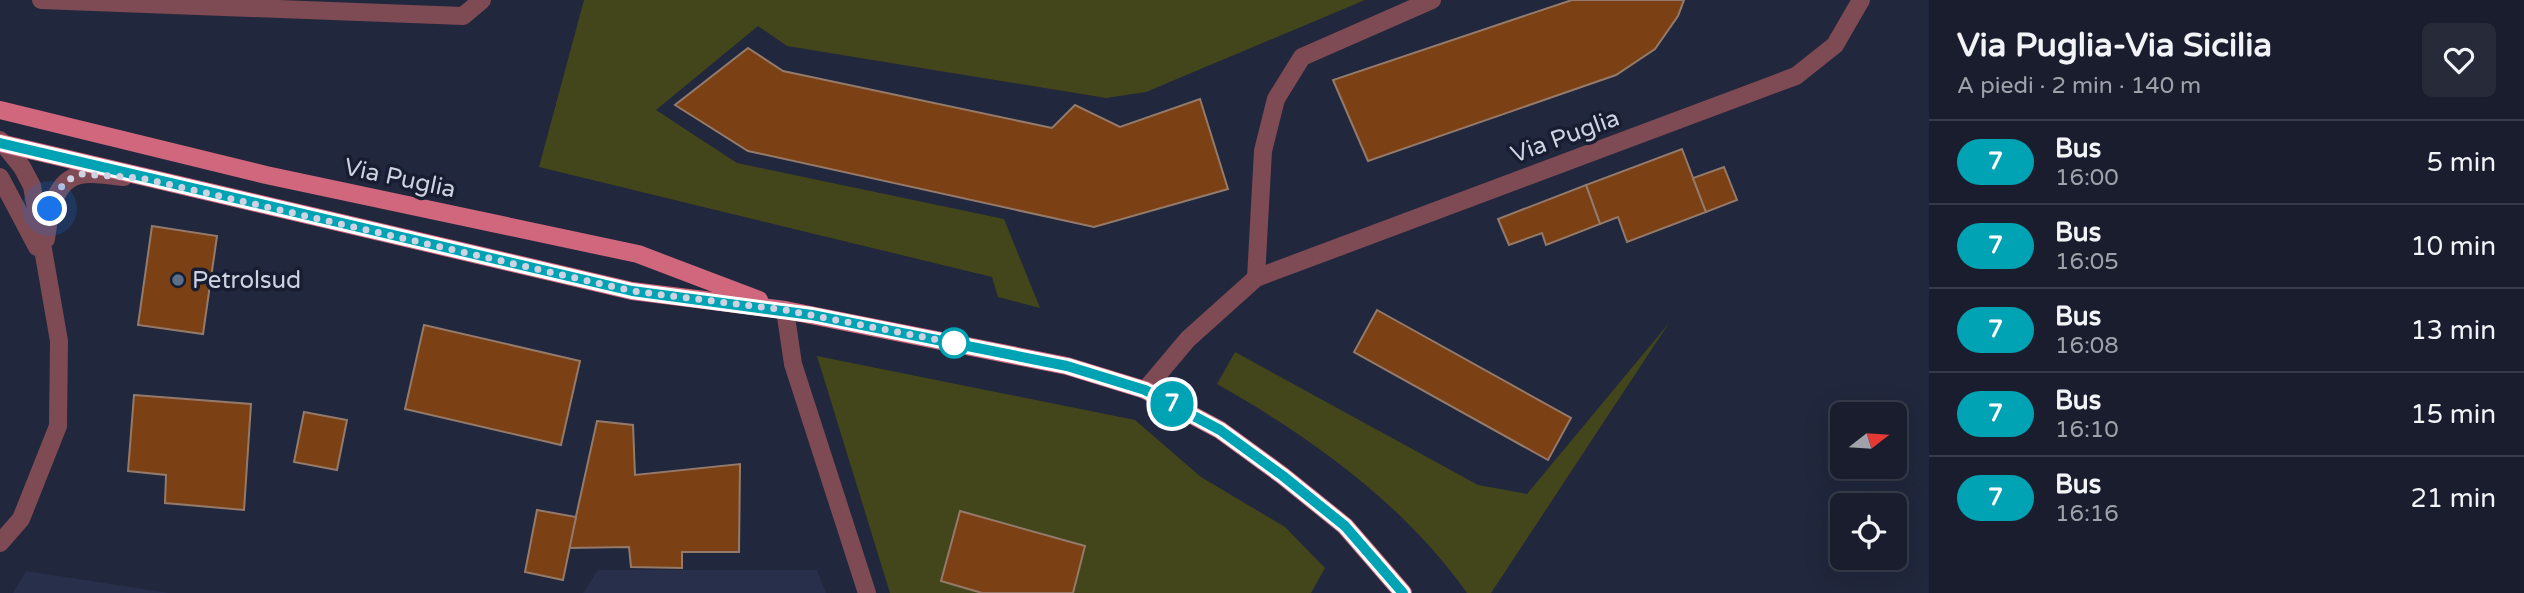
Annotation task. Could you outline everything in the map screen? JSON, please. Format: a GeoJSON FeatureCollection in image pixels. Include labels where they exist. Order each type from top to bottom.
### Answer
{"type":"FeatureCollection","features":[{"type":"Feature","properties":{"kind":"main road","name":"Via Puglia"},"geometry":{"type":"LineString","coordinates":[[0,110],[266,175],[639,254],[785,310]]}},
{"type":"Feature","properties":{"kind":"main road","name":"Via Puglia"},"geometry":{"type":"LineString","coordinates":[[2,143],[141,178],[632,291],[785,310],[1067,366],[1145,390],[1220,430],[1293,485],[1345,526],[1403,593]]}},
{"type":"Feature","properties":{"kind":"street"},"geometry":{"type":"LineString","coordinates":[[46,0],[463,16],[482,0]]}},
{"type":"Feature","properties":{"kind":"street"},"geometry":{"type":"LineString","coordinates":[[1256,278],[1263,151],[1276,99],[1302,57],[1432,0]]}},
{"type":"Feature","properties":{"kind":"street","name":"Via Puglia"},"geometry":{"type":"LineString","coordinates":[[1145,390],[1188,339],[1256,278],[1796,76],[1835,45],[1861,0]]}},
{"type":"Feature","properties":{"kind":"street"},"geometry":{"type":"LineString","coordinates":[[0,543],[21,519],[58,426],[59,341],[32,186],[22,167],[2,143]]}},
{"type":"Feature","properties":{"kind":"street"},"geometry":{"type":"LineString","coordinates":[[43,260],[50,209],[64,182],[81,174],[141,178]]}},
{"type":"Feature","properties":{"kind":"street"},"geometry":{"type":"LineString","coordinates":[[0,177],[43,260]]}},
{"type":"Feature","properties":{"kind":"street"},"geometry":{"type":"LineString","coordinates":[[785,310],[793,365],[867,593]]}},
{"type":"Feature","properties":{"kind":"shaded area"},"geometry":{"type":"Polygon","coordinates":[[[598,570],[817,570],[826,593],[583,593],[598,570]]]}},
{"type":"Feature","properties":{"kind":"shaded area"},"geometry":{"type":"Polygon","coordinates":[[[26,571],[169,593],[13,593],[26,571]]]}},
{"type":"Feature","properties":{"kind":"green space"},"geometry":{"type":"Polygon","coordinates":[[[584,0],[1365,0],[1146,92],[1106,98],[787,46],[758,26],[656,110],[737,163],[1004,219],[1040,308],[998,297],[992,277],[539,167],[584,0]]]}},
{"type":"Feature","properties":{"kind":"green space"},"geometry":{"type":"Polygon","coordinates":[[[1669,323],[1491,593],[1467,593],[1415,531],[1354,475],[1287,427],[1217,384],[1235,352],[1478,485],[1527,494],[1669,323]]]}},
{"type":"Feature","properties":{"kind":"green space"},"geometry":{"type":"Polygon","coordinates":[[[817,356],[1135,420],[1201,477],[1285,527],[1325,568],[1311,593],[890,593],[817,356]]]}},
{"type":"Feature","properties":{"kind":"building"},"geometry":{"type":"Polygon","coordinates":[[[1572,0],[1684,0],[1678,16],[1655,49],[1616,75],[1368,161],[1333,80],[1572,0]]]}},
{"type":"Feature","properties":{"kind":"building"},"geometry":{"type":"Polygon","coordinates":[[[748,48],[783,71],[1052,128],[1075,105],[1120,127],[1200,99],[1228,189],[1094,227],[748,151],[675,105],[748,48]]]}},
{"type":"Feature","properties":{"kind":"building"},"geometry":{"type":"Polygon","coordinates":[[[1682,149],[1706,212],[1627,242],[1618,217],[1600,224],[1586,185],[1682,149]]]}},
{"type":"Feature","properties":{"kind":"building"},"geometry":{"type":"Polygon","coordinates":[[[1724,167],[1737,200],[1706,212],[1693,178],[1724,167]]]}},
{"type":"Feature","properties":{"kind":"building"},"geometry":{"type":"Polygon","coordinates":[[[1586,185],[1600,224],[1546,245],[1542,233],[1509,245],[1498,219],[1586,185]]]}},
{"type":"Feature","properties":{"kind":"building"},"geometry":{"type":"Polygon","coordinates":[[[152,226],[217,236],[203,334],[138,325],[152,226]]]}},
{"type":"Feature","properties":{"kind":"building"},"geometry":{"type":"Polygon","coordinates":[[[1377,310],[1571,418],[1548,460],[1354,352],[1377,310]]]}},
{"type":"Feature","properties":{"kind":"building"},"geometry":{"type":"Polygon","coordinates":[[[424,325],[580,361],[561,445],[405,409],[424,325]]]}},
{"type":"Feature","properties":{"kind":"building"},"geometry":{"type":"Polygon","coordinates":[[[134,395],[251,404],[244,510],[165,503],[166,475],[128,471],[134,395]]]}},
{"type":"Feature","properties":{"kind":"building"},"geometry":{"type":"Polygon","coordinates":[[[304,412],[347,420],[337,470],[294,462],[304,412]]]}},
{"type":"Feature","properties":{"kind":"building"},"geometry":{"type":"Polygon","coordinates":[[[597,421],[633,425],[635,475],[740,464],[739,552],[682,552],[682,568],[631,567],[629,547],[569,548],[597,421]]]}},
{"type":"Feature","properties":{"kind":"building"},"geometry":{"type":"Polygon","coordinates":[[[537,510],[576,517],[563,580],[525,572],[537,510]]]}},
{"type":"Feature","properties":{"kind":"building"},"geometry":{"type":"Polygon","coordinates":[[[960,511],[1085,546],[1073,593],[982,593],[941,581],[960,511]]]}},
{"type":"Feature","properties":{"kind":"bus line","name":"7"},"geometry":{"type":"LineString","coordinates":[[0,143],[632,291],[785,310],[973,346],[1067,366],[1145,390],[1220,430],[1283,476],[1345,526],[1403,593]]}},
{"type":"Feature","properties":{"kind":"place","name":"Petrolsud"},"geometry":{"type":"Point","coordinates":[178,280]}},
{"type":"Feature","properties":{"kind":"route"},"geometry":{"type":"LineString","coordinates":[[50,209],[64,182],[81,174],[141,178],[632,291],[785,310],[954,343]]}}]}
